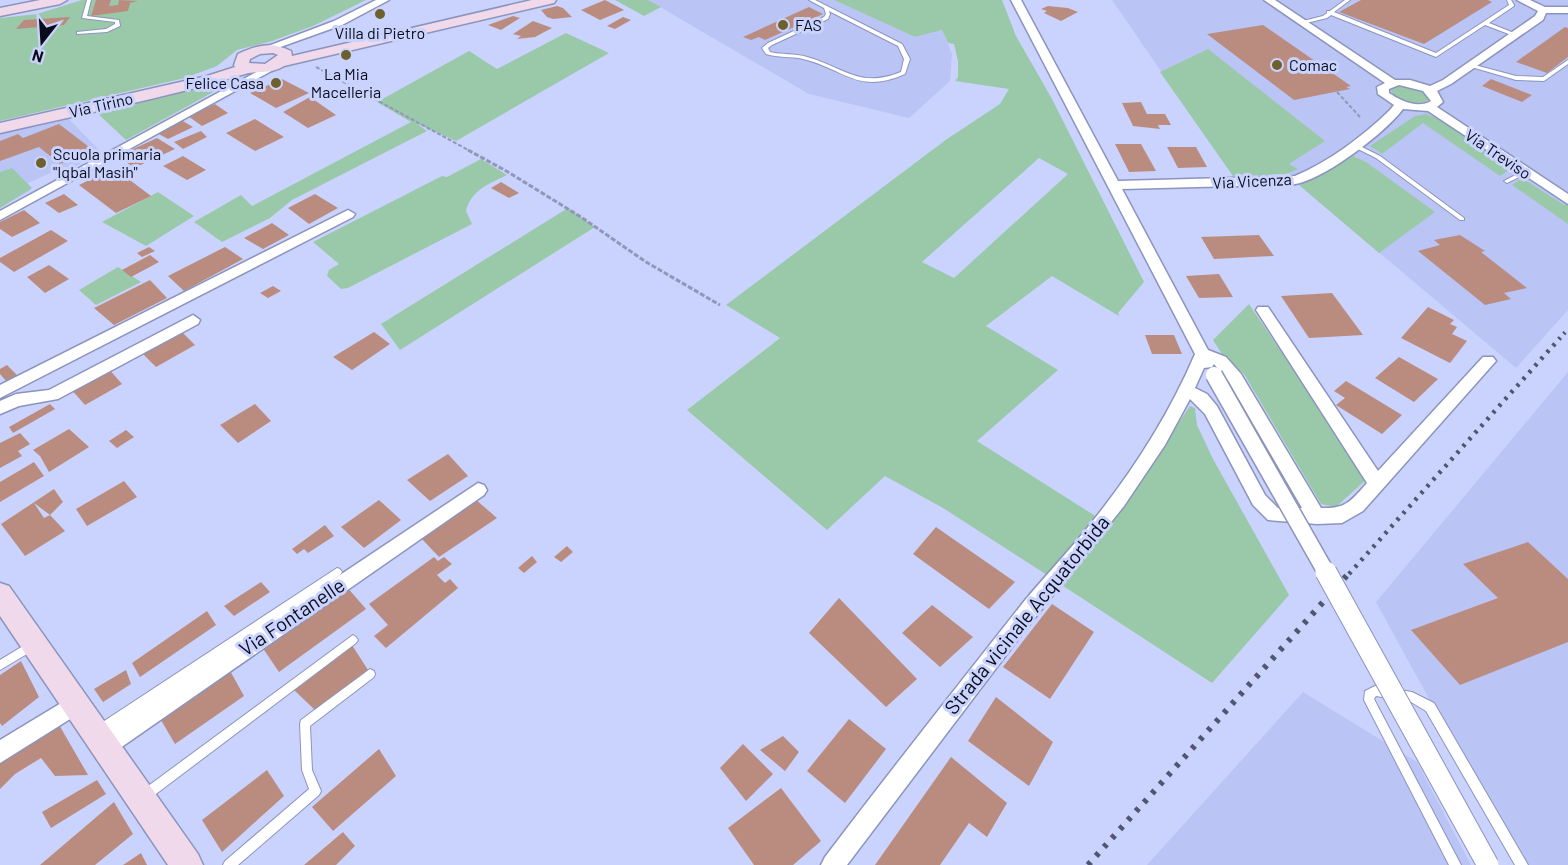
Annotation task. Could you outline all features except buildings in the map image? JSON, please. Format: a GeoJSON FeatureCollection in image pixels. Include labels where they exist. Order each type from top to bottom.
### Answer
{"type":"FeatureCollection","features":[{"type":"Feature","properties":{"kind":"street"},"geometry":{"type":"LineString","coordinates":[[0,12],[60,0]]}},
{"type":"Feature","properties":{"kind":"street"},"geometry":{"type":"LineString","coordinates":[[384,0],[338,23],[247,54],[244,65],[309,57],[549,0]]}},
{"type":"Feature","properties":{"kind":"street"},"geometry":{"type":"LineString","coordinates":[[1017,0],[1202,354],[1199,380],[1201,399],[1211,410],[1259,500],[1274,515],[1342,516],[1357,506],[1488,361]]}},
{"type":"Feature","properties":{"kind":"street"},"geometry":{"type":"LineString","coordinates":[[1269,0],[1390,82],[1406,82],[1430,90],[1437,98],[1437,102],[1430,107],[1401,104],[1384,94],[1383,87],[1390,82]]}},
{"type":"Feature","properties":{"kind":"street"},"geometry":{"type":"LineString","coordinates":[[1522,0],[1543,10],[1568,10]]}},
{"type":"Feature","properties":{"kind":"street"},"geometry":{"type":"LineString","coordinates":[[1430,90],[1447,82],[1539,18],[1543,10]]}},
{"type":"Feature","properties":{"kind":"street"},"geometry":{"type":"LineString","coordinates":[[0,216],[280,59],[305,36]]}},
{"type":"Feature","properties":{"kind":"street"},"geometry":{"type":"LineString","coordinates":[[268,48],[280,59]]}},
{"type":"Feature","properties":{"kind":"street","name":"Via Tirino"},"geometry":{"type":"LineString","coordinates":[[0,128],[201,81],[244,65]]}},
{"type":"Feature","properties":{"kind":"street","name":"Via Vicenza"},"geometry":{"type":"LineString","coordinates":[[1113,185],[1289,181],[1309,175],[1354,145],[1392,117],[1401,104]]}},
{"type":"Feature","properties":{"kind":"street","name":"Via Treviso"},"geometry":{"type":"LineString","coordinates":[[1430,107],[1568,201]]}},
{"type":"Feature","properties":{"kind":"street"},"geometry":{"type":"LineString","coordinates":[[0,392],[348,214]]}},
{"type":"Feature","properties":{"kind":"street"},"geometry":{"type":"LineString","coordinates":[[1263,310],[1376,483]]}},
{"type":"Feature","properties":{"kind":"street"},"geometry":{"type":"LineString","coordinates":[[0,408],[16,400],[52,395],[193,320]]}},
{"type":"Feature","properties":{"kind":"street"},"geometry":{"type":"LineString","coordinates":[[1202,354],[1221,361],[1235,378],[1317,517]]}},
{"type":"Feature","properties":{"kind":"street"},"geometry":{"type":"LineString","coordinates":[[1199,380],[1311,544],[1488,865]]}},
{"type":"Feature","properties":{"kind":"street","name":"Strada vicinale Acquatorbida"},"geometry":{"type":"LineString","coordinates":[[833,865],[1057,574],[1103,522],[1199,380]]}},
{"type":"Feature","properties":{"kind":"street","name":"Via Fontanelle"},"geometry":{"type":"LineString","coordinates":[[101,739],[478,490]]}},
{"type":"Feature","properties":{"kind":"street"},"geometry":{"type":"LineString","coordinates":[[0,594],[187,865]]}},
{"type":"Feature","properties":{"kind":"street"},"geometry":{"type":"LineString","coordinates":[[0,752],[76,704]]}},
{"type":"Feature","properties":{"kind":"lane"},"geometry":{"type":"LineString","coordinates":[[79,33],[107,30],[117,25],[117,21],[84,17],[89,0]]}},
{"type":"Feature","properties":{"kind":"lane"},"geometry":{"type":"LineString","coordinates":[[811,0],[900,45],[907,59],[903,73],[892,79],[859,79],[807,58],[774,55],[765,48],[826,18],[828,14],[826,9]]}},
{"type":"Feature","properties":{"kind":"lane"},"geometry":{"type":"LineString","coordinates":[[1302,22],[1325,17],[1348,0]]}},
{"type":"Feature","properties":{"kind":"lane"},"geometry":{"type":"LineString","coordinates":[[1329,12],[1436,55],[1512,5],[1509,0]]}},
{"type":"Feature","properties":{"kind":"lane"},"geometry":{"type":"LineString","coordinates":[[1485,23],[1516,34]]}},
{"type":"Feature","properties":{"kind":"lane"},"geometry":{"type":"LineString","coordinates":[[1471,66],[1516,78],[1544,79],[1568,62]]}},
{"type":"Feature","properties":{"kind":"lane"},"geometry":{"type":"LineString","coordinates":[[1354,145],[1378,158],[1462,219]]}},
{"type":"Feature","properties":{"kind":"lane"},"geometry":{"type":"LineString","coordinates":[[1507,181],[1525,172]]}},
{"type":"Feature","properties":{"kind":"lane"},"geometry":{"type":"LineString","coordinates":[[101,739],[337,572]]}},
{"type":"Feature","properties":{"kind":"lane"},"geometry":{"type":"LineString","coordinates":[[142,799],[354,640]]}},
{"type":"Feature","properties":{"kind":"lane"},"geometry":{"type":"LineString","coordinates":[[0,665],[35,645]]}},
{"type":"Feature","properties":{"kind":"lane"},"geometry":{"type":"LineString","coordinates":[[229,865],[315,791],[307,770],[305,724],[370,674]]}},
{"type":"Feature","properties":{"kind":"lane"},"geometry":{"type":"LineString","coordinates":[[1455,865],[1369,700],[1369,695],[1375,691],[1412,697],[1430,706],[1522,865]]}},
{"type":"Feature","properties":{"kind":"path"},"geometry":{"type":"LineString","coordinates":[[309,57],[508,172],[581,217],[646,262],[720,305]]}},
{"type":"Feature","properties":{"kind":"path"},"geometry":{"type":"LineString","coordinates":[[1337,92],[1360,117]]}},
{"type":"Feature","properties":{"kind":"shaded area"},"geometry":{"type":"Polygon","coordinates":[[[648,0],[834,0],[915,37],[942,30],[952,54],[950,81],[909,118],[809,94],[648,0]]]}},
{"type":"Feature","properties":{"kind":"shaded area"},"geometry":{"type":"Polygon","coordinates":[[[1112,0],[1568,0],[1568,310],[1516,368],[1286,174],[1233,176],[1112,0]]]}},
{"type":"Feature","properties":{"kind":"shaded area","name":"Scuola primaria \"Iqbal Masih\""},"geometry":{"type":"Polygon","coordinates":[[[68,118],[101,152],[58,176],[53,172],[28,183],[31,190],[0,208],[0,134],[68,118]]]}},
{"type":"Feature","properties":{"kind":"shaded area"},"geometry":{"type":"Polygon","coordinates":[[[1568,372],[1568,865],[1520,865],[1376,602],[1568,372]]]}},
{"type":"Feature","properties":{"kind":"shaded area"},"geometry":{"type":"Polygon","coordinates":[[[1303,692],[1417,762],[1471,865],[1147,865],[1303,692]]]}},
{"type":"Feature","properties":{"kind":"green space"},"geometry":{"type":"Polygon","coordinates":[[[82,0],[366,0],[313,26],[272,41],[237,50],[217,66],[185,78],[0,121],[0,18],[37,14],[82,0]]]}},
{"type":"Feature","properties":{"kind":"green space"},"geometry":{"type":"Polygon","coordinates":[[[615,0],[648,0],[661,7],[644,16],[615,0]]]}},
{"type":"Feature","properties":{"kind":"green space"},"geometry":{"type":"Polygon","coordinates":[[[834,0],[1002,0],[1016,36],[1052,99],[1144,282],[1118,313],[1119,316],[1052,276],[986,326],[1058,370],[977,441],[1097,517],[1047,575],[943,508],[885,476],[827,530],[687,410],[780,338],[726,305],[947,139],[1000,104],[1009,89],[955,81],[958,77],[958,61],[954,44],[948,43],[942,30],[915,37],[834,0]],[[1039,158],[922,262],[954,278],[1068,174],[1039,158]]]}},
{"type":"Feature","properties":{"kind":"green space"},"geometry":{"type":"Polygon","coordinates":[[[566,33],[609,53],[456,141],[416,123],[427,131],[292,200],[270,218],[222,242],[194,222],[241,195],[252,206],[411,122],[377,102],[469,51],[497,69],[566,33]]]}},
{"type":"Feature","properties":{"kind":"green space"},"geometry":{"type":"Polygon","coordinates":[[[1208,49],[1325,141],[1289,164],[1298,169],[1286,174],[1233,176],[1160,72],[1208,49]]]}},
{"type":"Feature","properties":{"kind":"green space"},"geometry":{"type":"Polygon","coordinates":[[[237,79],[126,140],[96,112],[237,79]]]}},
{"type":"Feature","properties":{"kind":"green space"},"geometry":{"type":"Polygon","coordinates":[[[1402,85],[1422,90],[1430,99],[1414,104],[1402,101],[1391,90],[1402,85]]]}},
{"type":"Feature","properties":{"kind":"green space"},"geometry":{"type":"Polygon","coordinates":[[[1426,114],[1444,121],[1512,168],[1500,176],[1423,123],[1382,154],[1370,146],[1415,116],[1426,114]]]}},
{"type":"Feature","properties":{"kind":"green space"},"geometry":{"type":"Polygon","coordinates":[[[1353,156],[1366,162],[1435,212],[1379,253],[1299,185],[1316,178],[1353,156]]]}},
{"type":"Feature","properties":{"kind":"green space"},"geometry":{"type":"Polygon","coordinates":[[[481,159],[507,175],[482,188],[472,198],[466,211],[472,224],[348,288],[341,289],[327,276],[329,270],[339,264],[313,242],[442,176],[447,177],[481,159]]]}},
{"type":"Feature","properties":{"kind":"green space"},"geometry":{"type":"Polygon","coordinates":[[[12,168],[32,188],[0,208],[0,172],[12,168]]]}},
{"type":"Feature","properties":{"kind":"green space"},"geometry":{"type":"Polygon","coordinates":[[[1522,178],[1564,205],[1568,204],[1568,224],[1512,185],[1522,178]]]}},
{"type":"Feature","properties":{"kind":"green space"},"geometry":{"type":"Polygon","coordinates":[[[158,192],[194,216],[146,246],[102,222],[158,192]]]}},
{"type":"Feature","properties":{"kind":"green space"},"geometry":{"type":"Polygon","coordinates":[[[568,208],[595,227],[400,350],[381,324],[568,208]]]}},
{"type":"Feature","properties":{"kind":"green space"},"geometry":{"type":"Polygon","coordinates":[[[118,267],[141,282],[96,305],[79,290],[118,267]]]}},
{"type":"Feature","properties":{"kind":"green space"},"geometry":{"type":"Polygon","coordinates":[[[1249,304],[1367,479],[1336,507],[1321,504],[1244,374],[1222,354],[1213,340],[1249,304]]]}},
{"type":"Feature","properties":{"kind":"green space"},"geometry":{"type":"Polygon","coordinates":[[[1190,406],[1195,408],[1197,425],[1213,459],[1289,595],[1212,683],[1057,582],[1132,491],[1190,406]]]}},
{"type":"Feature","properties":{"kind":"railway"},"geometry":{"type":"LineString","coordinates":[[1559,339],[1568,329]]}},
{"type":"Feature","properties":{"kind":"railway"},"geometry":{"type":"LineString","coordinates":[[1349,574],[1560,338]]}},
{"type":"Feature","properties":{"kind":"railway"},"geometry":{"type":"LineString","coordinates":[[1088,865],[1350,572]]}},
{"type":"Feature","properties":{"kind":"place","name":"Villa di Pietro"},"geometry":{"type":"Point","coordinates":[380,14]}},
{"type":"Feature","properties":{"kind":"place","name":"FAS"},"geometry":{"type":"Point","coordinates":[783,25]}},
{"type":"Feature","properties":{"kind":"place","name":"La Mia Macelleria"},"geometry":{"type":"Point","coordinates":[346,55]}},
{"type":"Feature","properties":{"kind":"place","name":"Comac"},"geometry":{"type":"Point","coordinates":[1277,65]}},
{"type":"Feature","properties":{"kind":"place","name":"Felice Casa"},"geometry":{"type":"Point","coordinates":[276,83]}},
{"type":"Feature","properties":{"kind":"place","name":"Scuola primaria \"Iqbal Masih\""},"geometry":{"type":"Point","coordinates":[41,163]}}]}
